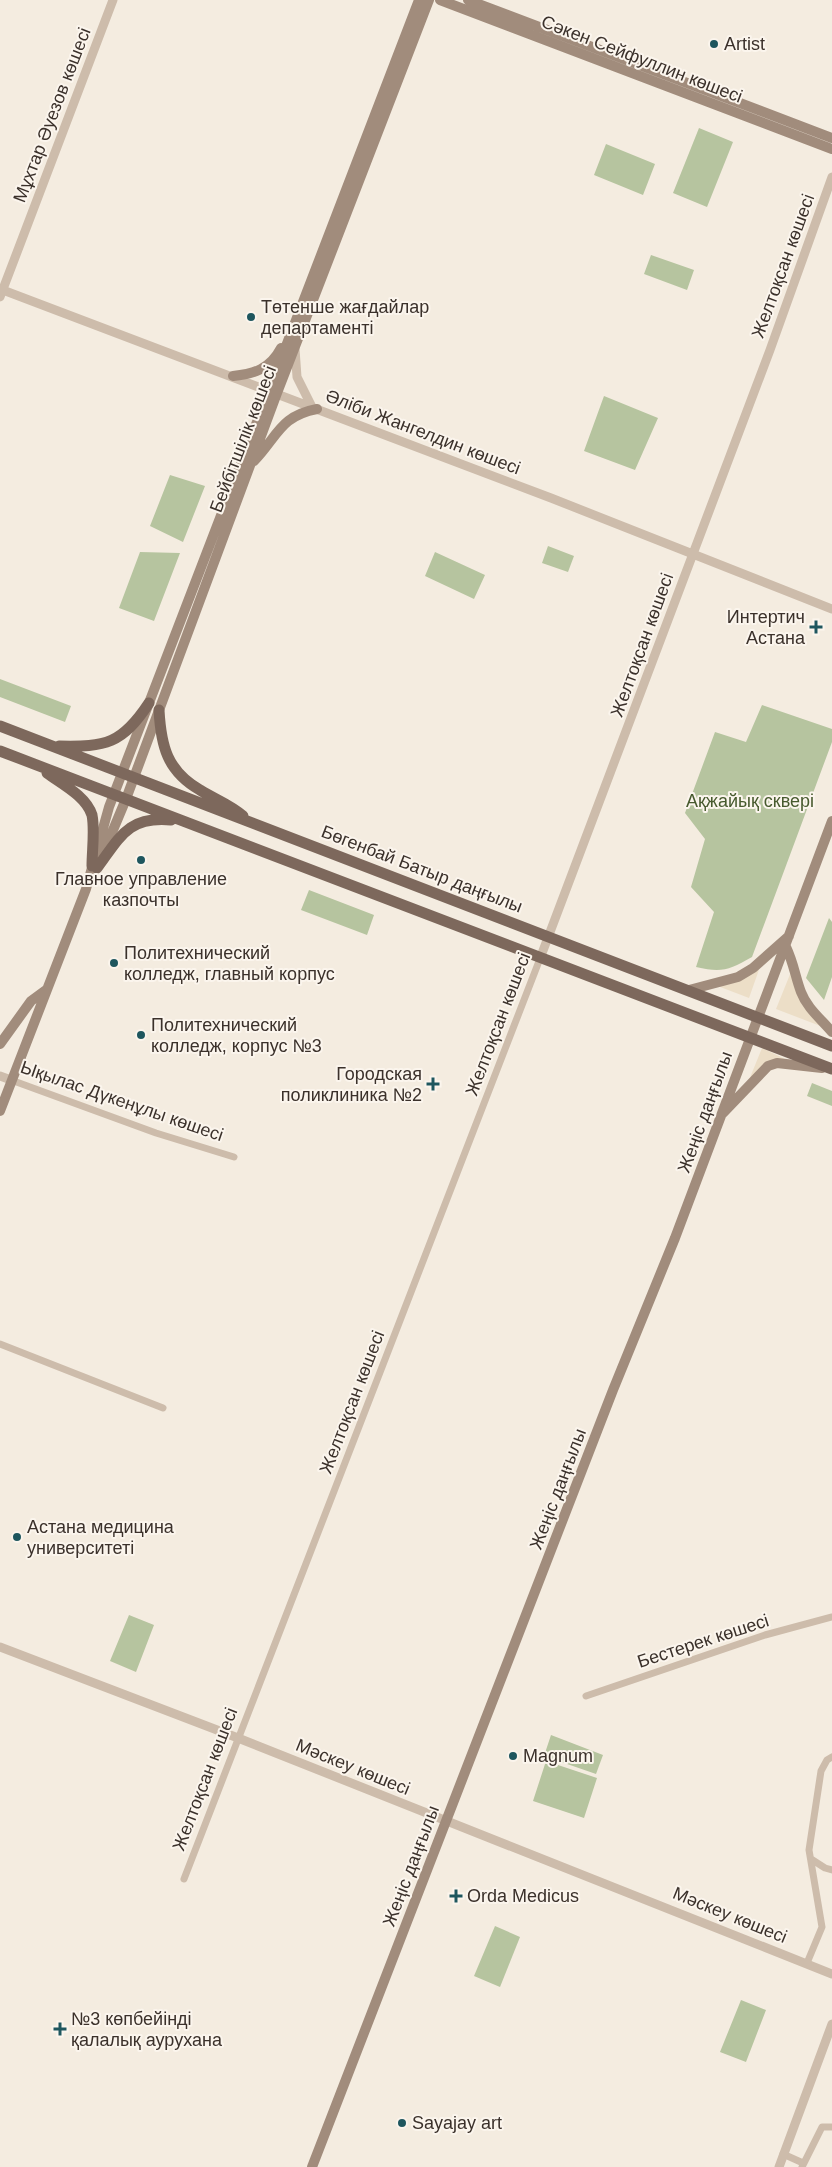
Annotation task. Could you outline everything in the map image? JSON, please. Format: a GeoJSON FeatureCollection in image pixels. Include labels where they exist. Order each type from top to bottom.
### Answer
{"type":"FeatureCollection","features":[{"type":"Feature","properties":{"kind":"main road","name":"Бейбітшілік көшесі"},"geometry":{"type":"LineString","coordinates":[[0,1111],[86,889],[134,778],[251,463],[294,326],[419,0]]}},
{"type":"Feature","properties":{"kind":"main road","name":"Бейбітшілік көшесі"},"geometry":{"type":"LineString","coordinates":[[95,867],[114,795],[122,773],[273,392],[295,349],[429,0]]}},
{"type":"Feature","properties":{"kind":"main road","name":"Сәкен Сейфуллин көшесі"},"geometry":{"type":"LineString","coordinates":[[440,0],[832,149]]}},
{"type":"Feature","properties":{"kind":"main road","name":"Сәкен Сейфуллин көшесі"},"geometry":{"type":"LineString","coordinates":[[468,0],[832,138]]}},
{"type":"Feature","properties":{"kind":"main road"},"geometry":{"type":"LineString","coordinates":[[232,376],[256,373],[280,351],[294,326]]}},
{"type":"Feature","properties":{"kind":"main road"},"geometry":{"type":"LineString","coordinates":[[251,463],[290,418],[315,408]]}},
{"type":"Feature","properties":{"kind":"main road"},"geometry":{"type":"LineString","coordinates":[[49,746],[90,746],[113,741],[135,724],[149,703]]}},
{"type":"Feature","properties":{"kind":"main road"},"geometry":{"type":"LineString","coordinates":[[159,710],[160,737],[170,764],[182,778],[201,791],[228,803],[250,822]]}},
{"type":"Feature","properties":{"kind":"main road","name":"Бөгенбай Батыр даңғылы"},"geometry":{"type":"LineString","coordinates":[[0,726],[832,1046]]}},
{"type":"Feature","properties":{"kind":"main road"},"geometry":{"type":"LineString","coordinates":[[0,750],[832,1069]]}},
{"type":"Feature","properties":{"kind":"main road"},"geometry":{"type":"LineString","coordinates":[[36,764],[85,803],[92,816],[95,867]]}},
{"type":"Feature","properties":{"kind":"main road"},"geometry":{"type":"LineString","coordinates":[[95,867],[126,830],[140,822],[160,819],[185,822]]}},
{"type":"Feature","properties":{"kind":"main road","name":"Жеңіс даңғылы"},"geometry":{"type":"LineString","coordinates":[[312,2167],[613,1390],[675,1238],[832,821]]}},
{"type":"Feature","properties":{"kind":"main road"},"geometry":{"type":"LineString","coordinates":[[689,990],[738,978],[754,968],[789,935]]}},
{"type":"Feature","properties":{"kind":"main road"},"geometry":{"type":"LineString","coordinates":[[786,947],[795,965],[801,992],[808,1005],[832,1032]]}},
{"type":"Feature","properties":{"kind":"main road"},"geometry":{"type":"LineString","coordinates":[[0,1044],[31,1001],[47,990]]}},
{"type":"Feature","properties":{"kind":"main road"},"geometry":{"type":"LineString","coordinates":[[720,1116],[768,1066],[777,1063],[832,1069]]}},
{"type":"Feature","properties":{"kind":"street","name":"Мұхтар Әуезов көшесі"},"geometry":{"type":"LineString","coordinates":[[1,292],[113,0]]}},
{"type":"Feature","properties":{"kind":"street","name":"Желтоқсан көшесі"},"geometry":{"type":"LineString","coordinates":[[184,1879],[614,767],[770,350],[832,176]]}},
{"type":"Feature","properties":{"kind":"street","name":"Әліби Жангелдин көшесі"},"geometry":{"type":"LineString","coordinates":[[1,292],[232,376],[693,553],[832,609]]}},
{"type":"Feature","properties":{"kind":"street"},"geometry":{"type":"LineString","coordinates":[[295,349],[297,377],[315,408]]}},
{"type":"Feature","properties":{"kind":"street","name":"Ықылас Дүкенұлы көшесі"},"geometry":{"type":"LineString","coordinates":[[0,1076],[156,1133],[234,1157]]}},
{"type":"Feature","properties":{"kind":"street"},"geometry":{"type":"LineString","coordinates":[[0,1344],[163,1408]]}},
{"type":"Feature","properties":{"kind":"street","name":"Бестерек көшесі"},"geometry":{"type":"LineString","coordinates":[[586,1696],[765,1635],[832,1618]]}},
{"type":"Feature","properties":{"kind":"street","name":"Мәскеу көшесі"},"geometry":{"type":"LineString","coordinates":[[0,1647],[238,1738],[445,1822],[832,1974]]}},
{"type":"Feature","properties":{"kind":"street"},"geometry":{"type":"LineString","coordinates":[[807,1963],[822,1927],[809,1850],[821,1771],[827,1760],[832,1757]]}},
{"type":"Feature","properties":{"kind":"street"},"geometry":{"type":"LineString","coordinates":[[811,1859],[824,1868],[832,1870]]}},
{"type":"Feature","properties":{"kind":"street"},"geometry":{"type":"LineString","coordinates":[[779,2167],[832,2024]]}},
{"type":"Feature","properties":{"kind":"street"},"geometry":{"type":"LineString","coordinates":[[783,2154],[802,2165],[822,2127],[832,2126]]}},
{"type":"Feature","properties":{"kind":"green space"},"geometry":{"type":"Polygon","coordinates":[[[699,128],[733,142],[707,207],[673,193],[699,128]]]}},
{"type":"Feature","properties":{"kind":"green space"},"geometry":{"type":"Polygon","coordinates":[[[606,144],[655,164],[643,195],[594,175],[606,144]]]}},
{"type":"Feature","properties":{"kind":"green space"},"geometry":{"type":"Polygon","coordinates":[[[651,255],[694,270],[687,290],[644,274],[651,255]]]}},
{"type":"Feature","properties":{"kind":"green space"},"geometry":{"type":"Polygon","coordinates":[[[604,396],[658,418],[635,470],[584,451],[604,396]]]}},
{"type":"Feature","properties":{"kind":"green space"},"geometry":{"type":"Polygon","coordinates":[[[170,475],[205,486],[183,542],[150,526],[170,475]]]}},
{"type":"Feature","properties":{"kind":"green space"},"geometry":{"type":"Polygon","coordinates":[[[548,546],[574,556],[568,572],[542,563],[548,546]]]}},
{"type":"Feature","properties":{"kind":"green space"},"geometry":{"type":"Polygon","coordinates":[[[140,552],[180,553],[154,621],[119,608],[140,552]]]}},
{"type":"Feature","properties":{"kind":"green space"},"geometry":{"type":"Polygon","coordinates":[[[435,552],[485,575],[474,599],[425,576],[435,552]]]}},
{"type":"Feature","properties":{"kind":"green space"},"geometry":{"type":"Polygon","coordinates":[[[0,679],[71,706],[65,722],[0,697],[0,679]]]}},
{"type":"Feature","properties":{"kind":"green space","name":"Ақжайық сквері"},"geometry":{"type":"Polygon","coordinates":[[[762,705],[832,729],[832,742],[752,957],[725,969],[712,970],[696,967],[714,912],[691,887],[705,839],[685,813],[715,732],[746,742],[762,705]]]}},
{"type":"Feature","properties":{"kind":"green space"},"geometry":{"type":"Polygon","coordinates":[[[309,890],[374,915],[367,935],[301,910],[309,890]]]}},
{"type":"Feature","properties":{"kind":"green space"},"geometry":{"type":"Polygon","coordinates":[[[829,918],[832,922],[832,977],[824,1000],[806,978],[829,918]]]}},
{"type":"Feature","properties":{"kind":"green space"},"geometry":{"type":"Polygon","coordinates":[[[812,1083],[832,1091],[832,1106],[807,1096],[812,1083]]]}},
{"type":"Feature","properties":{"kind":"green space"},"geometry":{"type":"Polygon","coordinates":[[[129,1615],[154,1625],[136,1672],[110,1661],[129,1615]]]}},
{"type":"Feature","properties":{"kind":"green space"},"geometry":{"type":"Polygon","coordinates":[[[551,1735],[603,1755],[596,1774],[544,1756],[551,1735]]]}},
{"type":"Feature","properties":{"kind":"green space"},"geometry":{"type":"Polygon","coordinates":[[[546,1761],[597,1778],[584,1818],[533,1801],[546,1761]]]}},
{"type":"Feature","properties":{"kind":"green space"},"geometry":{"type":"Polygon","coordinates":[[[495,1926],[520,1937],[500,1987],[474,1976],[495,1926]]]}},
{"type":"Feature","properties":{"kind":"green space"},"geometry":{"type":"Polygon","coordinates":[[[741,2000],[766,2010],[746,2062],[720,2052],[741,2000]]]}},
{"type":"Feature","properties":{"kind":"shaded area"},"geometry":{"type":"Polygon","coordinates":[[[761,964],[749,998],[715,985],[761,964]]]}},
{"type":"Feature","properties":{"kind":"shaded area"},"geometry":{"type":"Polygon","coordinates":[[[793,967],[823,1027],[776,1009],[793,967]]]}},
{"type":"Feature","properties":{"kind":"shaded area"},"geometry":{"type":"Polygon","coordinates":[[[762,1048],[785,1059],[772,1060],[747,1085],[762,1048]]]}},
{"type":"Feature","properties":{"kind":"place","name":"Artist"},"geometry":{"type":"Point","coordinates":[714,44]}},
{"type":"Feature","properties":{"kind":"place","name":"Төтенше жағдайлар департаменті"},"geometry":{"type":"Point","coordinates":[251,317]}},
{"type":"Feature","properties":{"kind":"place","name":"Интертич Астана"},"geometry":{"type":"Point","coordinates":[816,627]}},
{"type":"Feature","properties":{"kind":"place","name":"Главное управление казпочты"},"geometry":{"type":"Point","coordinates":[141,860]}},
{"type":"Feature","properties":{"kind":"place","name":"Политехнический колледж, главный корпус"},"geometry":{"type":"Point","coordinates":[114,963]}},
{"type":"Feature","properties":{"kind":"place","name":"Политехнический колледж, корпус №3"},"geometry":{"type":"Point","coordinates":[141,1035]}},
{"type":"Feature","properties":{"kind":"place","name":"Городская поликлиника №2"},"geometry":{"type":"Point","coordinates":[433,1084]}},
{"type":"Feature","properties":{"kind":"place","name":"Астана медицина университеті"},"geometry":{"type":"Point","coordinates":[17,1537]}},
{"type":"Feature","properties":{"kind":"place","name":"Magnum"},"geometry":{"type":"Point","coordinates":[513,1756]}},
{"type":"Feature","properties":{"kind":"place","name":"Orda Medicus"},"geometry":{"type":"Point","coordinates":[456,1896]}},
{"type":"Feature","properties":{"kind":"place","name":"№3 көпбейінді қалалық аурухана"},"geometry":{"type":"Point","coordinates":[60,2029]}},
{"type":"Feature","properties":{"kind":"place","name":"Sayajay аrt"},"geometry":{"type":"Point","coordinates":[402,2123]}}]}
